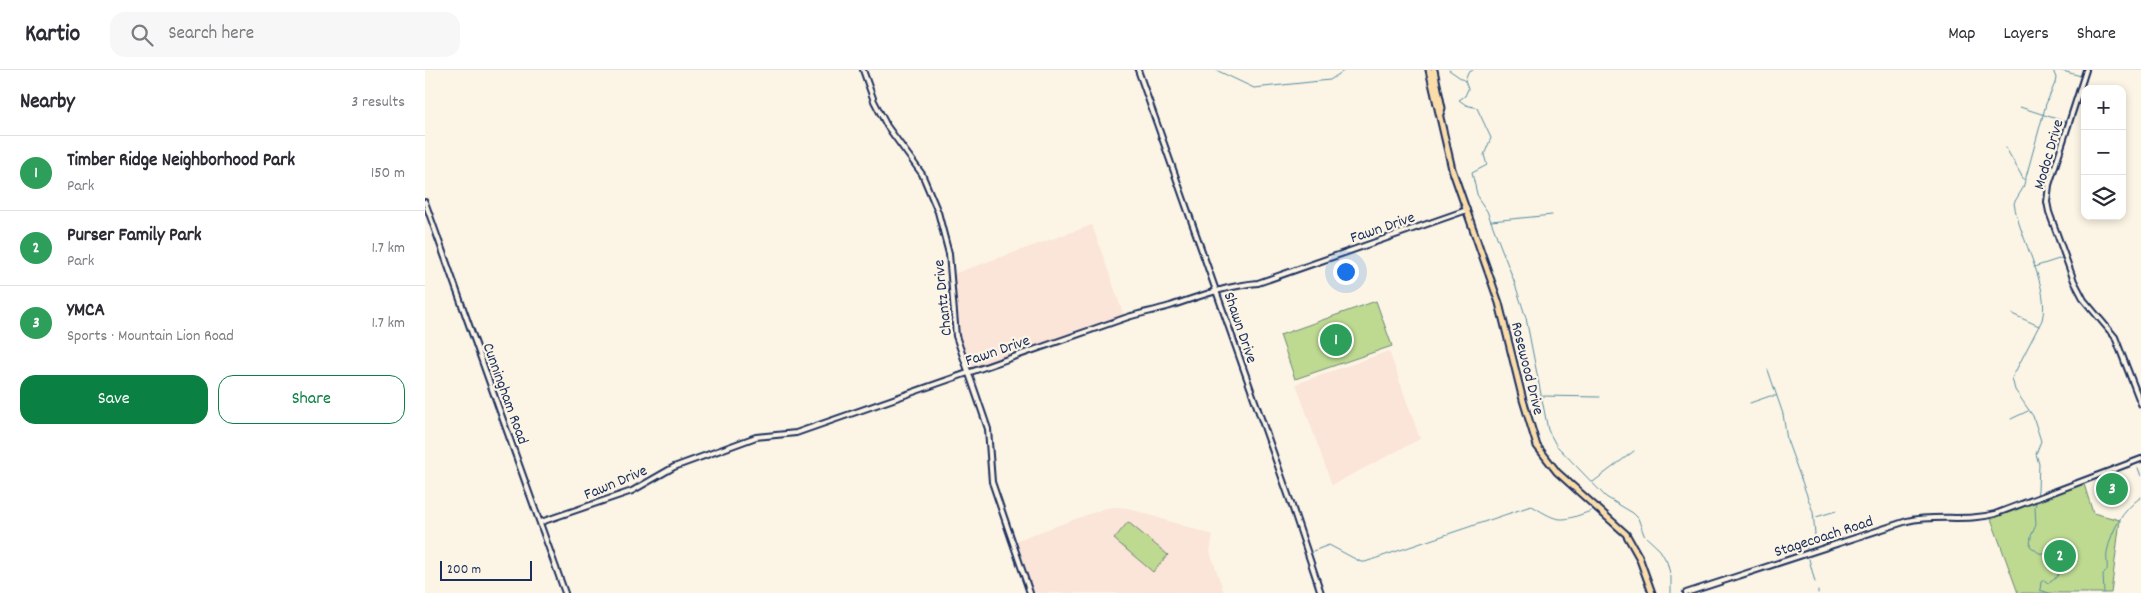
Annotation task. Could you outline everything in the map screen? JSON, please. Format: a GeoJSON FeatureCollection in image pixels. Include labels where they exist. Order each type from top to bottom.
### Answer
{"type":"FeatureCollection","features":[{"type":"Feature","properties":{"kind":"main road","name":"Rosewood Drive"},"geometry":{"type":"LineString","coordinates":[[1429,70],[1452,169],[1503,317],[1523,400],[1537,446],[1557,472],[1626,534],[1639,556],[1652,593]]}},
{"type":"Feature","properties":{"kind":"main road","name":"Rosewood Drive"},"geometry":{"type":"LineString","coordinates":[[1434,70],[1442,108],[1440,114]]}},
{"type":"Feature","properties":{"kind":"street","name":"Chantz Drive"},"geometry":{"type":"LineString","coordinates":[[863,70],[874,101],[887,126],[922,174],[938,212],[949,254],[957,336],[988,429],[992,482],[1030,593]]}},
{"type":"Feature","properties":{"kind":"street","name":"Shawn Drive"},"geometry":{"type":"LineString","coordinates":[[1138,70],[1321,593]]}},
{"type":"Feature","properties":{"kind":"street","name":"Modoc Drive"},"geometry":{"type":"LineString","coordinates":[[2086,70],[2049,185],[2047,202],[2073,281],[2084,300],[2115,337],[2141,404]]}},
{"type":"Feature","properties":{"kind":"street","name":"Cunningham Road"},"geometry":{"type":"LineString","coordinates":[[425,202],[565,593]]}},
{"type":"Feature","properties":{"kind":"street","name":"Fawn Drive"},"geometry":{"type":"LineString","coordinates":[[541,522],[632,491],[683,463],[756,437],[796,433],[1129,317],[1216,290],[1236,285],[1258,283],[1467,210]]}},
{"type":"Feature","properties":{"kind":"street","name":"Stagecoach Road"},"geometry":{"type":"LineString","coordinates":[[1686,593],[1907,521],[1931,517],[1970,518],[1995,514],[2141,459]]}},
{"type":"Feature","properties":{"kind":"shaded area"},"geometry":{"type":"Polygon","coordinates":[[[1092,225],[1124,316],[969,370],[957,330],[953,274],[1092,225]]]}},
{"type":"Feature","properties":{"kind":"shaded area"},"geometry":{"type":"Polygon","coordinates":[[[1389,351],[1420,439],[1332,485],[1296,384],[1389,351]]]}},
{"type":"Feature","properties":{"kind":"shaded area"},"geometry":{"type":"Polygon","coordinates":[[[1106,508],[1127,508],[1213,535],[1210,551],[1224,593],[1032,593],[1015,541],[1106,508]]]}},
{"type":"Feature","properties":{"kind":"green space"},"geometry":{"type":"Polygon","coordinates":[[[1376,301],[1392,346],[1295,379],[1280,335],[1376,301]]]}},
{"type":"Feature","properties":{"kind":"green space"},"geometry":{"type":"Polygon","coordinates":[[[2083,481],[2093,513],[2120,520],[2111,593],[2018,593],[1990,516],[2083,481]]]}},
{"type":"Feature","properties":{"kind":"green space"},"geometry":{"type":"Polygon","coordinates":[[[1128,522],[1168,555],[1153,572],[1114,539],[1128,522]]]}},
{"type":"Feature","properties":{"kind":"waterway"},"geometry":{"type":"LineString","coordinates":[[1216,70],[1254,88],[1330,80],[1345,70]]}},
{"type":"Feature","properties":{"kind":"waterway"},"geometry":{"type":"LineString","coordinates":[[1449,70],[1465,81],[1468,89],[1465,96],[1459,100],[1466,105],[1477,108],[1491,138],[1484,155],[1487,165],[1472,173],[1478,198],[1487,211],[1526,318],[1548,430],[1556,445],[1606,497],[1638,518],[1644,535],[1660,550],[1667,562],[1671,577],[1671,593]]}},
{"type":"Feature","properties":{"kind":"waterway"},"geometry":{"type":"LineString","coordinates":[[1465,81],[1468,73],[1473,70]]}},
{"type":"Feature","properties":{"kind":"waterway"},"geometry":{"type":"LineString","coordinates":[[2049,593],[2040,590],[2041,582],[2044,580],[2048,583],[2055,579],[2061,569],[2063,557],[2039,553],[2030,546],[2031,536],[2036,525],[2035,508],[2039,464],[2036,454],[2041,441],[2033,416],[2015,390],[2012,378],[2042,320],[2044,307],[2038,278],[2014,203],[2023,188],[2046,104],[2055,83],[2056,78],[2053,70]]}},
{"type":"Feature","properties":{"kind":"waterway"},"geometry":{"type":"LineString","coordinates":[[2059,70],[2081,76]]}},
{"type":"Feature","properties":{"kind":"waterway"},"geometry":{"type":"LineString","coordinates":[[2020,107],[2066,122]]}},
{"type":"Feature","properties":{"kind":"waterway"},"geometry":{"type":"LineString","coordinates":[[2006,148],[2024,180]]}},
{"type":"Feature","properties":{"kind":"waterway"},"geometry":{"type":"LineString","coordinates":[[1491,221],[1552,215]]}},
{"type":"Feature","properties":{"kind":"waterway"},"geometry":{"type":"LineString","coordinates":[[2034,267],[2062,258]]}},
{"type":"Feature","properties":{"kind":"waterway"},"geometry":{"type":"LineString","coordinates":[[2012,314],[2039,326]]}},
{"type":"Feature","properties":{"kind":"waterway"},"geometry":{"type":"LineString","coordinates":[[1768,370],[1783,414],[1787,440],[1813,512],[1815,534],[1812,543],[1806,549]]}},
{"type":"Feature","properties":{"kind":"waterway"},"geometry":{"type":"LineString","coordinates":[[1541,396],[1600,397]]}},
{"type":"Feature","properties":{"kind":"waterway"},"geometry":{"type":"LineString","coordinates":[[1750,403],[1770,396],[1776,396]]}},
{"type":"Feature","properties":{"kind":"waterway"},"geometry":{"type":"LineString","coordinates":[[2011,419],[2028,411]]}},
{"type":"Feature","properties":{"kind":"waterway"},"geometry":{"type":"LineString","coordinates":[[1593,482],[1634,451]]}},
{"type":"Feature","properties":{"kind":"waterway"},"geometry":{"type":"LineString","coordinates":[[2138,468],[2141,476]]}},
{"type":"Feature","properties":{"kind":"waterway"},"geometry":{"type":"LineString","coordinates":[[2104,593],[2103,574],[2107,571],[2107,552],[2112,536],[2123,514],[2141,497]]}},
{"type":"Feature","properties":{"kind":"waterway"},"geometry":{"type":"LineString","coordinates":[[1313,551],[1329,545],[1361,562],[1365,562],[1532,506],[1549,516],[1560,519],[1591,511]]}},
{"type":"Feature","properties":{"kind":"waterway"},"geometry":{"type":"LineString","coordinates":[[1816,517],[1836,511]]}},
{"type":"Feature","properties":{"kind":"waterway"},"geometry":{"type":"LineString","coordinates":[[1809,559],[1815,582]]}},
{"type":"Feature","properties":{"kind":"place","name":"Timber Ridge Neighborhood Park"},"geometry":{"type":"Point","coordinates":[1336,340]}},
{"type":"Feature","properties":{"kind":"place","name":"YMCA"},"geometry":{"type":"Point","coordinates":[2112,489]}},
{"type":"Feature","properties":{"kind":"place","name":"Purser Family Park"},"geometry":{"type":"Point","coordinates":[2060,556]}}]}
